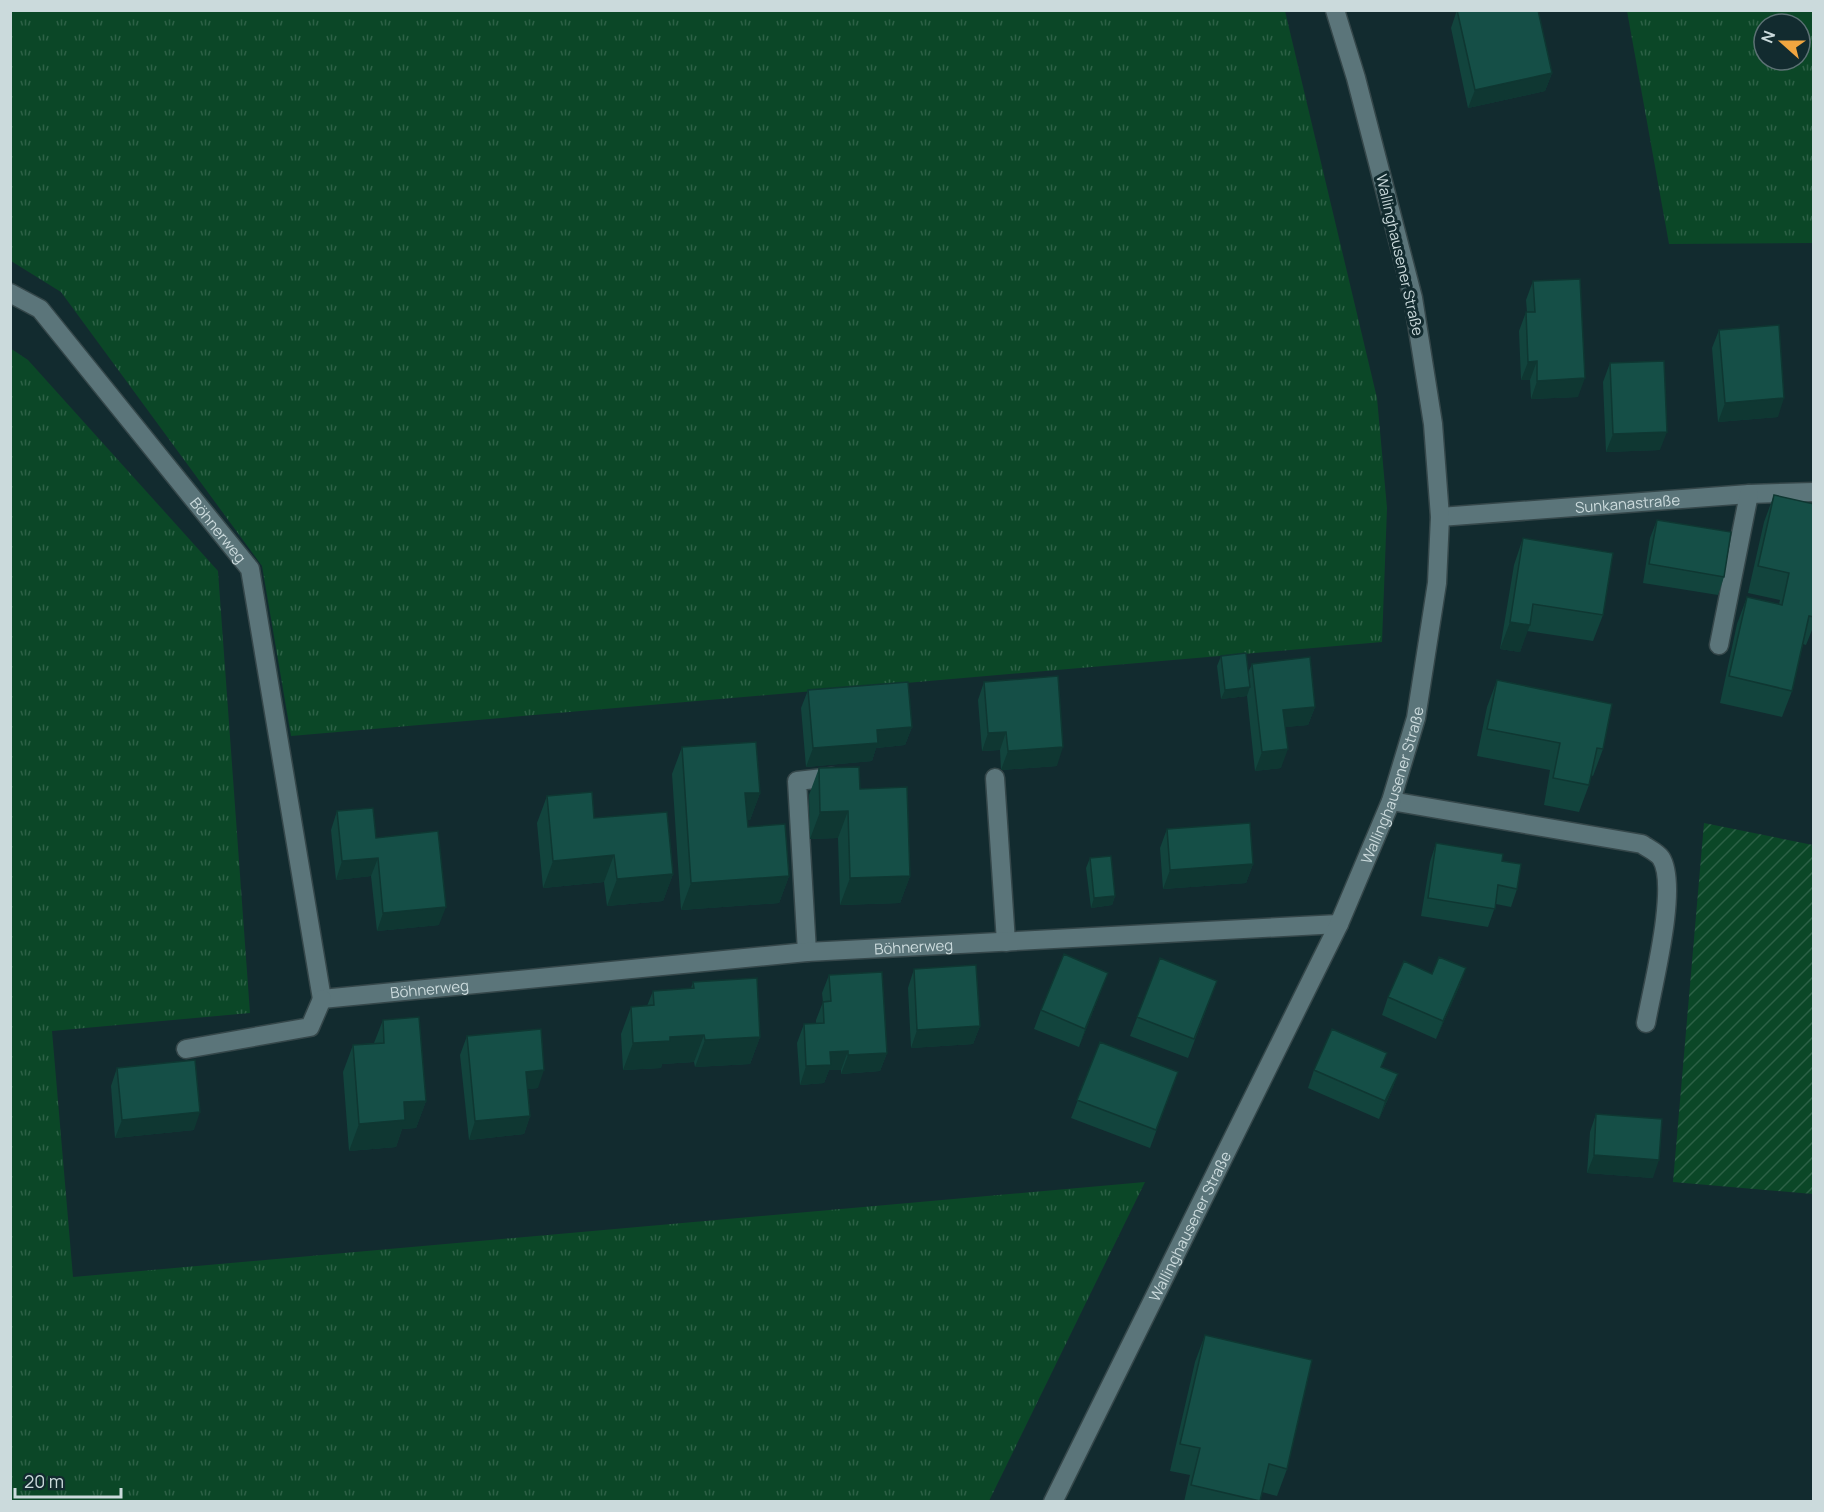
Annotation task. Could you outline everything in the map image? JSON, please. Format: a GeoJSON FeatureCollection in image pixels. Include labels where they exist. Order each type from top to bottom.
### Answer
{"type":"FeatureCollection","features":[{"type":"Feature","properties":{"kind":"street","name":"Wallinghausener Straße"},"geometry":{"type":"LineString","coordinates":[[1053,1502],[1339,924],[1391,801],[1416,718],[1437,583],[1440,517],[1433,423],[1413,298],[1362,101],[1335,10]]}},
{"type":"Feature","properties":{"kind":"street","name":"Böhnerweg"},"geometry":{"type":"LineString","coordinates":[[10,293],[40,309],[250,569],[322,999],[807,952],[1339,924]]}},
{"type":"Feature","properties":{"kind":"street","name":"Sunkanastraße"},"geometry":{"type":"LineString","coordinates":[[1440,517],[1749,494],[1814,492]]}},
{"type":"Feature","properties":{"kind":"street"},"geometry":{"type":"LineString","coordinates":[[1719,645],[1749,494]]}},
{"type":"Feature","properties":{"kind":"street"},"geometry":{"type":"LineString","coordinates":[[807,952],[797,781],[831,777]]}},
{"type":"Feature","properties":{"kind":"street"},"geometry":{"type":"LineString","coordinates":[[995,778],[1006,942]]}},
{"type":"Feature","properties":{"kind":"street"},"geometry":{"type":"LineString","coordinates":[[1391,801],[1642,844],[1660,856],[1666,873],[1667,905],[1646,1023]]}},
{"type":"Feature","properties":{"kind":"street"},"geometry":{"type":"LineString","coordinates":[[186,1049],[310,1027],[322,999]]}},
{"type":"Feature","properties":{"kind":"green space"},"geometry":{"type":"Polygon","coordinates":[[[10,11],[1285,11],[1377,398],[1387,508],[1382,642],[291,736],[262,566],[61,292],[11,261],[10,11]]]}},
{"type":"Feature","properties":{"kind":"green space"},"geometry":{"type":"Polygon","coordinates":[[[1627,11],[1813,11],[1813,243],[1669,244],[1627,11]]]}},
{"type":"Feature","properties":{"kind":"green space"},"geometry":{"type":"Polygon","coordinates":[[[10,348],[28,360],[218,571],[250,1013],[52,1031],[73,1277],[1145,1182],[989,1501],[11,1501],[10,348]]]}},
{"type":"Feature","properties":{"kind":"green space"},"geometry":{"type":"Polygon","coordinates":[[[1704,823],[1813,845],[1813,1194],[1673,1182],[1704,823]]]}},
{"type":"Feature","properties":{"kind":"building"},"geometry":{"type":"Polygon","coordinates":[[[1457,10],[1538,10],[1552,73],[1475,90],[1457,10]]]}},
{"type":"Feature","properties":{"kind":"building"},"geometry":{"type":"Polygon","coordinates":[[[1580,279],[1585,378],[1537,381],[1537,361],[1528,362],[1526,312],[1535,312],[1533,281],[1580,279]]]}},
{"type":"Feature","properties":{"kind":"building"},"geometry":{"type":"Polygon","coordinates":[[[1779,325],[1784,398],[1725,403],[1719,330],[1779,325]]]}},
{"type":"Feature","properties":{"kind":"building"},"geometry":{"type":"Polygon","coordinates":[[[1664,361],[1667,432],[1613,434],[1610,363],[1664,361]]]}},
{"type":"Feature","properties":{"kind":"building"},"geometry":{"type":"Polygon","coordinates":[[[1774,495],[1814,504],[1814,617],[1809,616],[1792,691],[1729,676],[1747,597],[1782,605],[1789,573],[1758,566],[1774,495]]]}},
{"type":"Feature","properties":{"kind":"building"},"geometry":{"type":"Polygon","coordinates":[[[1657,520],[1731,532],[1724,577],[1649,564],[1657,520]]]}},
{"type":"Feature","properties":{"kind":"building"},"geometry":{"type":"Polygon","coordinates":[[[1523,538],[1613,553],[1603,615],[1533,604],[1530,625],[1510,622],[1523,538]]]}},
{"type":"Feature","properties":{"kind":"building"},"geometry":{"type":"Polygon","coordinates":[[[1246,653],[1250,687],[1225,690],[1221,656],[1246,653]]]}},
{"type":"Feature","properties":{"kind":"building"},"geometry":{"type":"Polygon","coordinates":[[[1310,657],[1315,707],[1283,710],[1288,749],[1262,752],[1252,664],[1310,657]]]}},
{"type":"Feature","properties":{"kind":"building"},"geometry":{"type":"Polygon","coordinates":[[[1058,676],[1063,747],[1008,751],[1006,732],[988,733],[984,682],[1058,676]]]}},
{"type":"Feature","properties":{"kind":"building"},"geometry":{"type":"Polygon","coordinates":[[[1497,680],[1612,704],[1603,749],[1597,748],[1589,785],[1553,778],[1560,743],[1487,729],[1497,680]]]}},
{"type":"Feature","properties":{"kind":"building"},"geometry":{"type":"Polygon","coordinates":[[[908,682],[912,727],[877,730],[878,743],[813,748],[808,690],[908,682]]]}},
{"type":"Feature","properties":{"kind":"building"},"geometry":{"type":"Polygon","coordinates":[[[756,742],[760,793],[745,793],[748,827],[785,824],[789,876],[691,883],[682,747],[756,742]]]}},
{"type":"Feature","properties":{"kind":"building"},"geometry":{"type":"Polygon","coordinates":[[[859,767],[860,789],[907,787],[910,876],[850,878],[848,811],[820,812],[819,768],[859,767]]]}},
{"type":"Feature","properties":{"kind":"building"},"geometry":{"type":"Polygon","coordinates":[[[592,792],[594,818],[667,812],[673,874],[617,879],[614,855],[553,861],[547,796],[592,792]]]}},
{"type":"Feature","properties":{"kind":"building"},"geometry":{"type":"Polygon","coordinates":[[[373,808],[376,838],[438,831],[446,907],[383,913],[378,858],[342,861],[337,811],[373,808]]]}},
{"type":"Feature","properties":{"kind":"building"},"geometry":{"type":"Polygon","coordinates":[[[1250,823],[1253,864],[1170,870],[1167,829],[1250,823]]]}},
{"type":"Feature","properties":{"kind":"building"},"geometry":{"type":"Polygon","coordinates":[[[1436,843],[1503,854],[1502,861],[1521,864],[1517,889],[1498,885],[1495,909],[1428,898],[1436,843]]]}},
{"type":"Feature","properties":{"kind":"building"},"geometry":{"type":"Polygon","coordinates":[[[1111,856],[1115,896],[1094,898],[1090,858],[1111,856]]]}},
{"type":"Feature","properties":{"kind":"building"},"geometry":{"type":"Polygon","coordinates":[[[1064,954],[1108,973],[1085,1029],[1041,1010],[1064,954]]]}},
{"type":"Feature","properties":{"kind":"building"},"geometry":{"type":"Polygon","coordinates":[[[1439,957],[1466,968],[1443,1021],[1388,997],[1404,961],[1432,974],[1439,957]]]}},
{"type":"Feature","properties":{"kind":"building"},"geometry":{"type":"Polygon","coordinates":[[[1160,958],[1217,981],[1194,1039],[1137,1017],[1160,958]]]}},
{"type":"Feature","properties":{"kind":"building"},"geometry":{"type":"Polygon","coordinates":[[[976,965],[980,1026],[917,1030],[914,969],[976,965]]]}},
{"type":"Feature","properties":{"kind":"building"},"geometry":{"type":"Polygon","coordinates":[[[882,972],[887,1053],[848,1055],[848,1051],[830,1052],[831,1065],[806,1066],[804,1024],[824,1023],[823,1002],[831,1001],[829,975],[882,972]]]}},
{"type":"Feature","properties":{"kind":"building"},"geometry":{"type":"Polygon","coordinates":[[[757,978],[760,1037],[705,1040],[704,1035],[670,1037],[670,1041],[633,1043],[631,1007],[654,1005],[653,991],[694,988],[693,982],[757,978]]]}},
{"type":"Feature","properties":{"kind":"building"},"geometry":{"type":"Polygon","coordinates":[[[419,1017],[426,1101],[404,1102],[405,1120],[359,1124],[353,1045],[384,1043],[383,1020],[419,1017]]]}},
{"type":"Feature","properties":{"kind":"building"},"geometry":{"type":"Polygon","coordinates":[[[541,1029],[544,1070],[526,1072],[530,1116],[475,1121],[467,1036],[541,1029]]]}},
{"type":"Feature","properties":{"kind":"building"},"geometry":{"type":"Polygon","coordinates":[[[1332,1029],[1387,1053],[1381,1067],[1398,1074],[1385,1101],[1314,1070],[1332,1029]]]}},
{"type":"Feature","properties":{"kind":"building"},"geometry":{"type":"Polygon","coordinates":[[[1100,1042],[1178,1072],[1156,1130],[1077,1100],[1100,1042]]]}},
{"type":"Feature","properties":{"kind":"building"},"geometry":{"type":"Polygon","coordinates":[[[195,1060],[200,1112],[122,1120],[117,1068],[195,1060]]]}},
{"type":"Feature","properties":{"kind":"building"},"geometry":{"type":"Polygon","coordinates":[[[1596,1114],[1662,1119],[1659,1160],[1594,1155],[1596,1114]]]}},
{"type":"Feature","properties":{"kind":"building"},"geometry":{"type":"Polygon","coordinates":[[[1205,1335],[1312,1360],[1287,1469],[1269,1464],[1260,1501],[1191,1485],[1200,1448],[1180,1444],[1205,1335]]]}}]}
